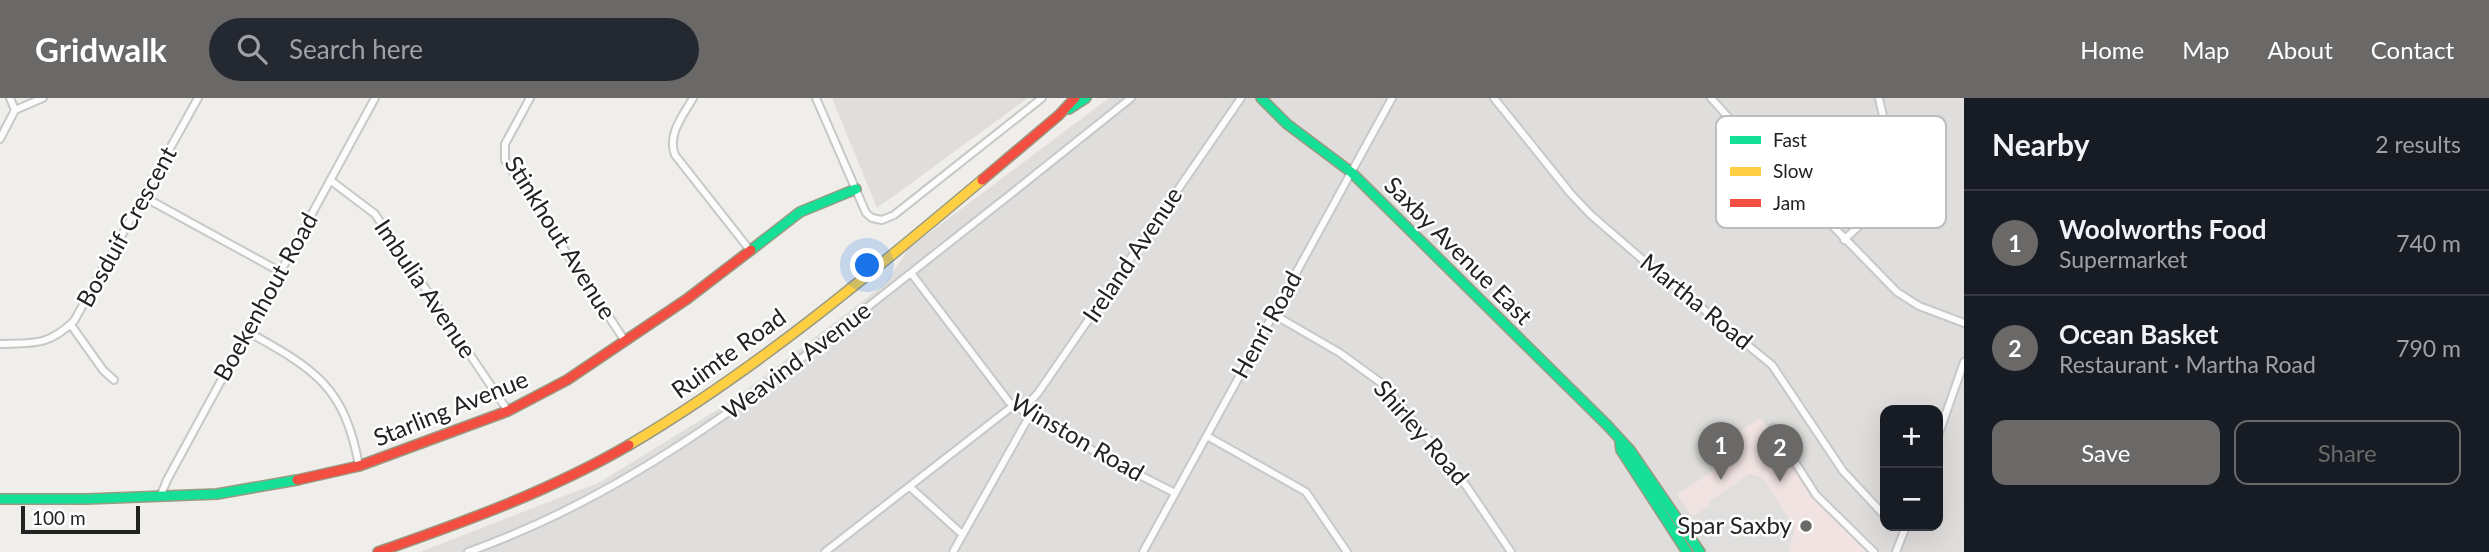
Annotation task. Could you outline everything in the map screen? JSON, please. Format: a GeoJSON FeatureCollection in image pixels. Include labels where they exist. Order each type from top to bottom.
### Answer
{"type":"FeatureCollection","features":[{"type":"Feature","properties":{"kind":"street"},"geometry":{"type":"LineString","coordinates":[[10,98],[15,110]]}},
{"type":"Feature","properties":{"kind":"street"},"geometry":{"type":"LineString","coordinates":[[0,139],[15,110],[43,98]]}},
{"type":"Feature","properties":{"kind":"street","name":"Bosduif Crescent"},"geometry":{"type":"LineString","coordinates":[[0,344],[50,340],[80,315],[198,98]]}},
{"type":"Feature","properties":{"kind":"street","name":"Boekenhout Road"},"geometry":{"type":"LineString","coordinates":[[160,497],[279,271],[375,98]]}},
{"type":"Feature","properties":{"kind":"street","name":"Stinkhout Avenue"},"geometry":{"type":"LineString","coordinates":[[530,98],[505,144],[505,160],[625,341]]}},
{"type":"Feature","properties":{"kind":"street"},"geometry":{"type":"LineString","coordinates":[[693,98],[672,137],[671,145],[675,155],[749,249]]}},
{"type":"Feature","properties":{"kind":"street"},"geometry":{"type":"LineString","coordinates":[[816,98],[866,213],[879,220],[894,215],[1042,98]]}},
{"type":"Feature","properties":{"kind":"street","name":"Ruimte Road"},"geometry":{"type":"LineString","coordinates":[[378,552],[482,516],[536,492],[609,457],[682,413],[780,343],[879,265],[1059,115],[1075,98]]}},
{"type":"Feature","properties":{"kind":"street","name":"Ruimte Road"},"geometry":{"type":"LineString","coordinates":[[1059,115],[1086,98]]}},
{"type":"Feature","properties":{"kind":"street","name":"Weavind Avenue"},"geometry":{"type":"LineString","coordinates":[[468,552],[532,526],[613,487],[735,409],[1131,98]]}},
{"type":"Feature","properties":{"kind":"street","name":"Ireland Avenue"},"geometry":{"type":"LineString","coordinates":[[1022,411],[1038,393],[1241,98]]}},
{"type":"Feature","properties":{"kind":"street","name":"Saxby Avenue East"},"geometry":{"type":"LineString","coordinates":[[1261,98],[1287,124],[1351,172],[1630,450],[1700,552]]}},
{"type":"Feature","properties":{"kind":"street","name":"Henri Road"},"geometry":{"type":"LineString","coordinates":[[1143,552],[1391,98]]}},
{"type":"Feature","properties":{"kind":"street","name":"Martha Road"},"geometry":{"type":"LineString","coordinates":[[1494,98],[1591,215],[1772,365],[1843,471],[1880,511]]}},
{"type":"Feature","properties":{"kind":"street"},"geometry":{"type":"LineString","coordinates":[[1711,98],[1728,116]]}},
{"type":"Feature","properties":{"kind":"street"},"geometry":{"type":"LineString","coordinates":[[1879,98],[1882,116]]}},
{"type":"Feature","properties":{"kind":"street","name":"Imbulia Avenue"},"geometry":{"type":"LineString","coordinates":[[330,180],[375,215],[508,411]]}},
{"type":"Feature","properties":{"kind":"street","name":"Starling Avenue"},"geometry":{"type":"LineString","coordinates":[[0,499],[217,494],[359,466],[508,411],[557,386],[687,299],[800,212],[856,189]]}},
{"type":"Feature","properties":{"kind":"street"},"geometry":{"type":"LineString","coordinates":[[144,197],[279,271]]}},
{"type":"Feature","properties":{"kind":"street"},"geometry":{"type":"LineString","coordinates":[[1833,228],[1903,296],[1930,311],[1964,323]]}},
{"type":"Feature","properties":{"kind":"street"},"geometry":{"type":"LineString","coordinates":[[1844,240],[1856,228]]}},
{"type":"Feature","properties":{"kind":"street","name":"Winston Road"},"geometry":{"type":"LineString","coordinates":[[911,273],[1001,393],[1014,405],[1105,458],[1175,493]]}},
{"type":"Feature","properties":{"kind":"street","name":"Shirley Road"},"geometry":{"type":"LineString","coordinates":[[1273,314],[1340,353],[1384,386],[1467,487],[1511,552]]}},
{"type":"Feature","properties":{"kind":"street"},"geometry":{"type":"LineString","coordinates":[[71,325],[103,370],[114,380]]}},
{"type":"Feature","properties":{"kind":"street"},"geometry":{"type":"LineString","coordinates":[[248,332],[295,358],[324,382],[348,419],[359,466]]}},
{"type":"Feature","properties":{"kind":"street"},"geometry":{"type":"LineString","coordinates":[[1943,422],[1964,362]]}},
{"type":"Feature","properties":{"kind":"street"},"geometry":{"type":"LineString","coordinates":[[825,552],[1014,405]]}},
{"type":"Feature","properties":{"kind":"street"},"geometry":{"type":"LineString","coordinates":[[953,552],[1030,415]]}},
{"type":"Feature","properties":{"kind":"street"},"geometry":{"type":"LineString","coordinates":[[1773,428],[1816,495],[1874,552]]}},
{"type":"Feature","properties":{"kind":"street"},"geometry":{"type":"LineString","coordinates":[[1207,436],[1303,489],[1314,501],[1346,552]]}},
{"type":"Feature","properties":{"kind":"street","name":"Saxby Avenue East"},"geometry":{"type":"LineString","coordinates":[[1619,440],[1621,450],[1687,552]]}},
{"type":"Feature","properties":{"kind":"street"},"geometry":{"type":"LineString","coordinates":[[910,487],[962,534]]}},
{"type":"Feature","properties":{"kind":"street"},"geometry":{"type":"LineString","coordinates":[[1896,552],[1904,531]]}},
{"type":"Feature","properties":{"kind":"shaded area"},"geometry":{"type":"Polygon","coordinates":[[[832,98],[1028,98],[877,208],[832,98]]]}},
{"type":"Feature","properties":{"kind":"shaded area"},"geometry":{"type":"Polygon","coordinates":[[[1109,98],[1964,98],[1964,552],[420,552],[600,482],[733,400],[885,284],[909,248],[1109,98]]]}},
{"type":"Feature","properties":{"kind":"shaded area"},"geometry":{"type":"Polygon","coordinates":[[[1761,418],[1811,494],[1868,552],[1788,552],[1795,528],[1749,474],[1692,517],[1677,495],[1737,454],[1728,439],[1761,418]]]}},
{"type":"Feature","properties":{"kind":"shaded area"},"geometry":{"type":"Polygon","coordinates":[[[1749,474],[1762,477],[1795,528],[1788,552],[1713,552],[1688,520],[1749,474]]]}},
{"type":"Feature","properties":{"kind":"traffic: fast"},"geometry":{"type":"LineString","coordinates":[[1069,109],[1086,98]]}},
{"type":"Feature","properties":{"kind":"traffic: fast"},"geometry":{"type":"LineString","coordinates":[[1261,98],[1287,124],[1351,172],[1607,425],[1630,450],[1700,552]]}},
{"type":"Feature","properties":{"kind":"traffic: fast"},"geometry":{"type":"LineString","coordinates":[[751,250],[800,212],[856,189]]}},
{"type":"Feature","properties":{"kind":"traffic: fast"},"geometry":{"type":"LineString","coordinates":[[1620,442],[1621,450],[1687,552]]}},
{"type":"Feature","properties":{"kind":"traffic: fast"},"geometry":{"type":"LineString","coordinates":[[0,499],[217,494],[297,480]]}},
{"type":"Feature","properties":{"kind":"traffic: slow"},"geometry":{"type":"LineString","coordinates":[[629,445],[722,385],[811,320],[982,180]]}},
{"type":"Feature","properties":{"kind":"traffic: jam"},"geometry":{"type":"LineString","coordinates":[[982,180],[1059,115],[1075,98]]}},
{"type":"Feature","properties":{"kind":"traffic: jam"},"geometry":{"type":"LineString","coordinates":[[297,480],[359,466],[508,411],[567,380],[687,299],[751,250]]}},
{"type":"Feature","properties":{"kind":"traffic: jam"},"geometry":{"type":"LineString","coordinates":[[378,552],[538,491],[629,445]]}},
{"type":"Feature","properties":{"kind":"place","name":"Woolworths Food"},"geometry":{"type":"Point","coordinates":[1721,480]}},
{"type":"Feature","properties":{"kind":"place","name":"Ocean Basket"},"geometry":{"type":"Point","coordinates":[1780,482]}},
{"type":"Feature","properties":{"kind":"place","name":"Spar Saxby"},"geometry":{"type":"Point","coordinates":[1806,526]}}]}
